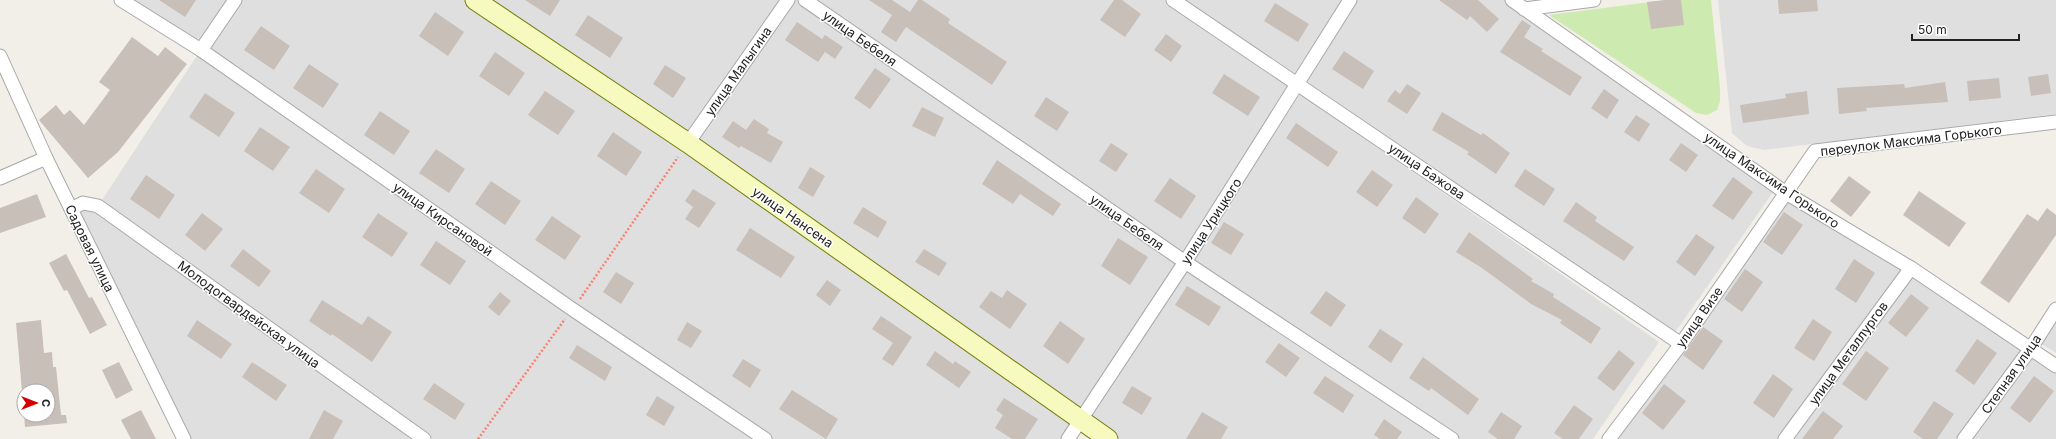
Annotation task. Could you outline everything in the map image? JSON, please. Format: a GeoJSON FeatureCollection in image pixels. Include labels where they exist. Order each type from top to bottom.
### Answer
{"type":"FeatureCollection","features":[{"type":"Feature","properties":{"kind":"main road","name":"улица Нансена"},"geometry":{"type":"LineString","coordinates":[[475,0],[688,143],[1108,439]]}},
{"type":"Feature","properties":{"kind":"street","name":"улица Кирсановой"},"geometry":{"type":"LineString","coordinates":[[121,0],[201,50],[572,309],[765,439]]}},
{"type":"Feature","properties":{"kind":"street"},"geometry":{"type":"LineString","coordinates":[[201,50],[235,0]]}},
{"type":"Feature","properties":{"kind":"street","name":"улица Малыгина"},"geometry":{"type":"LineString","coordinates":[[688,143],[788,0]]}},
{"type":"Feature","properties":{"kind":"street","name":"улица Бебеля"},"geometry":{"type":"LineString","coordinates":[[805,0],[1184,262],[1452,439]]}},
{"type":"Feature","properties":{"kind":"street","name":"улица Бажова"},"geometry":{"type":"LineString","coordinates":[[1173,0],[1681,344]]}},
{"type":"Feature","properties":{"kind":"street","name":"улица Урицкого"},"geometry":{"type":"LineString","coordinates":[[1068,439],[1082,421],[1299,84],[1350,0]]}},
{"type":"Feature","properties":{"kind":"street","name":"улица Максима Горького"},"geometry":{"type":"LineString","coordinates":[[1512,0],[1786,192],[1911,268],[2056,366]]}},
{"type":"Feature","properties":{"kind":"street"},"geometry":{"type":"LineString","coordinates":[[1524,9],[1594,0]]}},
{"type":"Feature","properties":{"kind":"street","name":"Садовая улица"},"geometry":{"type":"LineString","coordinates":[[0,56],[46,158],[184,439]]}},
{"type":"Feature","properties":{"kind":"street","name":"переулок Максима Горького"},"geometry":{"type":"LineString","coordinates":[[1786,192],[1815,151],[2056,122]]}},
{"type":"Feature","properties":{"kind":"street"},"geometry":{"type":"LineString","coordinates":[[0,178],[46,158]]}},
{"type":"Feature","properties":{"kind":"street","name":"улица Визе"},"geometry":{"type":"LineString","coordinates":[[1609,439],[1681,344],[1786,192]]}},
{"type":"Feature","properties":{"kind":"street","name":"Молодогвардейская улица"},"geometry":{"type":"LineString","coordinates":[[71,209],[83,203],[98,206],[424,439]]}},
{"type":"Feature","properties":{"kind":"street","name":"улица Металлургов"},"geometry":{"type":"LineString","coordinates":[[1785,439],[1911,268]]}},
{"type":"Feature","properties":{"kind":"street","name":"Степная улица"},"geometry":{"type":"LineString","coordinates":[[1964,439],[2030,348],[2056,308]]}},
{"type":"Feature","properties":{"kind":"path"},"geometry":{"type":"LineString","coordinates":[[478,439],[572,309],[688,143]]}},
{"type":"Feature","properties":{"kind":"shaded area"},"geometry":{"type":"Polygon","coordinates":[[[121,0],[1350,0],[1068,439],[184,439],[71,209],[98,206],[200,51],[121,0]]]}},
{"type":"Feature","properties":{"kind":"shaded area"},"geometry":{"type":"Polygon","coordinates":[[[1358,0],[1507,0],[1778,185],[1674,334],[1304,82],[1358,0]]]}},
{"type":"Feature","properties":{"kind":"shaded area"},"geometry":{"type":"Polygon","coordinates":[[[1718,0],[2056,0],[2056,114],[1764,150],[1747,146],[1732,133],[1718,0]]]}},
{"type":"Feature","properties":{"kind":"shaded area"},"geometry":{"type":"Polygon","coordinates":[[[1300,94],[1659,342],[1593,439],[1461,439],[1192,261],[1300,94]]]}},
{"type":"Feature","properties":{"kind":"shaded area"},"geometry":{"type":"Polygon","coordinates":[[[1786,193],[2056,366],[2056,439],[1605,439],[1786,193]]]}},
{"type":"Feature","properties":{"kind":"shaded area"},"geometry":{"type":"Polygon","coordinates":[[[1187,267],[1446,439],[1120,439],[1087,418],[1187,267]]]}},
{"type":"Feature","properties":{"kind":"shaded area"},"geometry":{"type":"Polygon","coordinates":[[[2056,319],[2056,353],[2040,343],[2056,319]]]}},
{"type":"Feature","properties":{"kind":"green space"},"geometry":{"type":"Polygon","coordinates":[[[1666,0],[1711,0],[1720,101],[1717,110],[1707,115],[1696,113],[1549,15],[1666,0]]]}},
{"type":"Feature","properties":{"kind":"building"},"geometry":{"type":"Polygon","coordinates":[[[159,0],[196,0],[185,17],[159,0]]]}},
{"type":"Feature","properties":{"kind":"building"},"geometry":{"type":"Polygon","coordinates":[[[525,0],[560,0],[550,16],[525,0]]]}},
{"type":"Feature","properties":{"kind":"building"},"geometry":{"type":"Polygon","coordinates":[[[869,0],[892,0],[910,12],[918,0],[922,0],[950,19],[948,23],[1007,62],[992,85],[906,27],[896,42],[881,32],[892,15],[869,0]]]}},
{"type":"Feature","properties":{"kind":"building"},"geometry":{"type":"Polygon","coordinates":[[[1114,0],[1122,0],[1141,14],[1125,37],[1100,20],[1114,0]]]}},
{"type":"Feature","properties":{"kind":"building"},"geometry":{"type":"Polygon","coordinates":[[[1439,0],[1478,0],[1499,19],[1487,32],[1470,16],[1467,20],[1439,0]]]}},
{"type":"Feature","properties":{"kind":"building"},"geometry":{"type":"Polygon","coordinates":[[[1681,0],[1684,25],[1651,29],[1647,2],[1681,0]]]}},
{"type":"Feature","properties":{"kind":"building"},"geometry":{"type":"Polygon","coordinates":[[[1778,0],[1817,0],[1818,11],[1779,14],[1778,0]]]}},
{"type":"Feature","properties":{"kind":"building"},"geometry":{"type":"Polygon","coordinates":[[[1275,3],[1309,24],[1298,42],[1264,21],[1275,3]]]}},
{"type":"Feature","properties":{"kind":"building"},"geometry":{"type":"Polygon","coordinates":[[[435,12],[464,32],[448,56],[419,36],[435,12]]]}},
{"type":"Feature","properties":{"kind":"building"},"geometry":{"type":"Polygon","coordinates":[[[588,15],[623,38],[610,58],[575,35],[588,15]]]}},
{"type":"Feature","properties":{"kind":"building"},"geometry":{"type":"Polygon","coordinates":[[[1522,20],[1531,26],[1524,37],[1543,49],[1541,51],[1582,77],[1570,96],[1500,52],[1522,20]]]}},
{"type":"Feature","properties":{"kind":"building"},"geometry":{"type":"Polygon","coordinates":[[[797,22],[822,39],[825,35],[843,47],[835,59],[825,52],[818,62],[785,40],[797,22]]]}},
{"type":"Feature","properties":{"kind":"building"},"geometry":{"type":"Polygon","coordinates":[[[261,26],[290,46],[274,70],[244,50],[261,26]]]}},
{"type":"Feature","properties":{"kind":"building"},"geometry":{"type":"Polygon","coordinates":[[[1166,34],[1182,46],[1171,62],[1154,50],[1166,34]]]}},
{"type":"Feature","properties":{"kind":"building"},"geometry":{"type":"Polygon","coordinates":[[[132,37],[158,56],[165,47],[187,64],[118,152],[88,178],[39,120],[56,105],[64,115],[70,110],[84,125],[110,90],[99,82],[132,37]]]}},
{"type":"Feature","properties":{"kind":"building"},"geometry":{"type":"Polygon","coordinates":[[[1344,51],[1374,71],[1363,89],[1332,69],[1344,51]]]}},
{"type":"Feature","properties":{"kind":"building"},"geometry":{"type":"Polygon","coordinates":[[[495,52],[525,73],[509,96],[479,76],[495,52]]]}},
{"type":"Feature","properties":{"kind":"building"},"geometry":{"type":"Polygon","coordinates":[[[309,64],[339,84],[323,108],[293,88],[309,64]]]}},
{"type":"Feature","properties":{"kind":"building"},"geometry":{"type":"Polygon","coordinates":[[[665,65],[686,78],[673,98],[653,84],[665,65]]]}},
{"type":"Feature","properties":{"kind":"building"},"geometry":{"type":"Polygon","coordinates":[[[875,68],[891,79],[870,109],[854,98],[875,68]]]}},
{"type":"Feature","properties":{"kind":"building"},"geometry":{"type":"Polygon","coordinates":[[[1224,74],[1260,97],[1248,116],[1212,93],[1224,74]]]}},
{"type":"Feature","properties":{"kind":"building"},"geometry":{"type":"Polygon","coordinates":[[[2048,74],[2051,93],[2031,96],[2028,77],[2048,74]]]}},
{"type":"Feature","properties":{"kind":"building"},"geometry":{"type":"Polygon","coordinates":[[[1999,78],[2001,98],[1969,101],[1967,81],[1999,78]]]}},
{"type":"Feature","properties":{"kind":"building"},"geometry":{"type":"Polygon","coordinates":[[[1945,82],[1948,102],[1866,108],[1867,111],[1839,114],[1837,88],[1904,84],[1905,88],[1945,82]]]}},
{"type":"Feature","properties":{"kind":"building"},"geometry":{"type":"Polygon","coordinates":[[[1407,84],[1421,93],[1407,114],[1387,101],[1395,90],[1400,94],[1407,84]]]}},
{"type":"Feature","properties":{"kind":"building"},"geometry":{"type":"Polygon","coordinates":[[[1604,89],[1619,100],[1607,119],[1591,108],[1604,89]]]}},
{"type":"Feature","properties":{"kind":"building"},"geometry":{"type":"Polygon","coordinates":[[[545,91],[575,111],[558,135],[528,115],[545,91]]]}},
{"type":"Feature","properties":{"kind":"building"},"geometry":{"type":"Polygon","coordinates":[[[1807,91],[1809,114],[1743,123],[1740,105],[1786,98],[1785,94],[1807,91]]]}},
{"type":"Feature","properties":{"kind":"building"},"geometry":{"type":"Polygon","coordinates":[[[205,93],[235,113],[219,137],[189,117],[205,93]]]}},
{"type":"Feature","properties":{"kind":"building"},"geometry":{"type":"Polygon","coordinates":[[[1046,97],[1069,112],[1057,131],[1034,116],[1046,97]]]}},
{"type":"Feature","properties":{"kind":"building"},"geometry":{"type":"Polygon","coordinates":[[[922,107],[944,118],[935,137],[912,126],[922,107]]]}},
{"type":"Feature","properties":{"kind":"building"},"geometry":{"type":"Polygon","coordinates":[[[380,111],[410,131],[394,155],[364,135],[380,111]]]}},
{"type":"Feature","properties":{"kind":"building"},"geometry":{"type":"Polygon","coordinates":[[[1442,112],[1481,135],[1483,133],[1510,153],[1496,174],[1467,154],[1469,152],[1432,130],[1442,112]]]}},
{"type":"Feature","properties":{"kind":"building"},"geometry":{"type":"Polygon","coordinates":[[[1636,115],[1650,124],[1639,142],[1624,132],[1636,115]]]}},
{"type":"Feature","properties":{"kind":"building"},"geometry":{"type":"Polygon","coordinates":[[[754,119],[769,129],[767,133],[783,142],[771,163],[741,146],[739,148],[722,137],[733,121],[746,130],[754,119]]]}},
{"type":"Feature","properties":{"kind":"building"},"geometry":{"type":"Polygon","coordinates":[[[1296,123],[1338,152],[1328,167],[1286,138],[1296,123]]]}},
{"type":"Feature","properties":{"kind":"building"},"geometry":{"type":"Polygon","coordinates":[[[260,127],[290,147],[273,171],[244,151],[260,127]]]}},
{"type":"Feature","properties":{"kind":"building"},"geometry":{"type":"Polygon","coordinates":[[[613,132],[642,152],[626,176],[597,156],[613,132]]]}},
{"type":"Feature","properties":{"kind":"building"},"geometry":{"type":"Polygon","coordinates":[[[1111,143],[1128,154],[1116,172],[1099,161],[1111,143]]]}},
{"type":"Feature","properties":{"kind":"building"},"geometry":{"type":"Polygon","coordinates":[[[1681,143],[1698,155],[1686,172],[1669,160],[1681,143]]]}},
{"type":"Feature","properties":{"kind":"building"},"geometry":{"type":"Polygon","coordinates":[[[436,149],[465,169],[449,193],[419,173],[436,149]]]}},
{"type":"Feature","properties":{"kind":"building"},"geometry":{"type":"Polygon","coordinates":[[[997,160],[1061,204],[1053,216],[1020,194],[1013,204],[982,184],[997,160]]]}},
{"type":"Feature","properties":{"kind":"building"},"geometry":{"type":"Polygon","coordinates":[[[810,167],[825,176],[813,197],[798,188],[810,167]]]}},
{"type":"Feature","properties":{"kind":"building"},"geometry":{"type":"Polygon","coordinates":[[[316,169],[345,189],[329,213],[299,193],[316,169]]]}},
{"type":"Feature","properties":{"kind":"building"},"geometry":{"type":"Polygon","coordinates":[[[1525,169],[1555,189],[1544,206],[1514,186],[1525,169]]]}},
{"type":"Feature","properties":{"kind":"building"},"geometry":{"type":"Polygon","coordinates":[[[1372,170],[1393,185],[1377,207],[1356,192],[1372,170]]]}},
{"type":"Feature","properties":{"kind":"building"},"geometry":{"type":"Polygon","coordinates":[[[146,175],[175,195],[159,219],[130,199],[146,175]]]}},
{"type":"Feature","properties":{"kind":"building"},"geometry":{"type":"Polygon","coordinates":[[[1849,176],[1871,192],[1851,217],[1830,201],[1849,176]]]}},
{"type":"Feature","properties":{"kind":"building"},"geometry":{"type":"Polygon","coordinates":[[[1733,177],[1753,192],[1733,220],[1712,206],[1733,177]]]}},
{"type":"Feature","properties":{"kind":"building"},"geometry":{"type":"Polygon","coordinates":[[[1170,178],[1196,196],[1181,219],[1154,201],[1170,178]]]}},
{"type":"Feature","properties":{"kind":"building"},"geometry":{"type":"Polygon","coordinates":[[[491,181],[521,201],[505,225],[475,204],[491,181]]]}},
{"type":"Feature","properties":{"kind":"building"},"geometry":{"type":"Polygon","coordinates":[[[693,189],[716,203],[699,228],[685,219],[693,207],[685,201],[693,189]]]}},
{"type":"Feature","properties":{"kind":"building"},"geometry":{"type":"Polygon","coordinates":[[[1919,191],[1966,223],[1949,247],[1903,215],[1919,191]]]}},
{"type":"Feature","properties":{"kind":"building"},"geometry":{"type":"Polygon","coordinates":[[[37,194],[46,217],[0,233],[0,208],[37,194]]]}},
{"type":"Feature","properties":{"kind":"building"},"geometry":{"type":"Polygon","coordinates":[[[1416,197],[1439,214],[1425,234],[1402,218],[1416,197]]]}},
{"type":"Feature","properties":{"kind":"building"},"geometry":{"type":"Polygon","coordinates":[[[1576,202],[1597,217],[1595,221],[1634,247],[1624,261],[1563,221],[1576,202]]]}},
{"type":"Feature","properties":{"kind":"building"},"geometry":{"type":"Polygon","coordinates":[[[863,207],[887,222],[878,238],[853,223],[863,207]]]}},
{"type":"Feature","properties":{"kind":"building"},"geometry":{"type":"Polygon","coordinates":[[[2047,208],[2056,215],[2056,235],[2009,303],[1980,283],[2027,214],[2038,221],[2047,208]]]}},
{"type":"Feature","properties":{"kind":"building"},"geometry":{"type":"Polygon","coordinates":[[[1784,212],[1803,225],[1782,255],[1763,242],[1784,212]]]}},
{"type":"Feature","properties":{"kind":"building"},"geometry":{"type":"Polygon","coordinates":[[[202,213],[223,229],[205,251],[185,235],[202,213]]]}},
{"type":"Feature","properties":{"kind":"building"},"geometry":{"type":"Polygon","coordinates":[[[378,213],[408,233],[392,257],[362,237],[378,213]]]}},
{"type":"Feature","properties":{"kind":"building"},"geometry":{"type":"Polygon","coordinates":[[[552,216],[581,236],[565,260],[535,240],[552,216]]]}},
{"type":"Feature","properties":{"kind":"building"},"geometry":{"type":"Polygon","coordinates":[[[1224,222],[1244,234],[1231,255],[1211,243],[1224,222]]]}},
{"type":"Feature","properties":{"kind":"building"},"geometry":{"type":"Polygon","coordinates":[[[750,228],[795,257],[781,278],[736,250],[750,228]]]}},
{"type":"Feature","properties":{"kind":"building"},"geometry":{"type":"Polygon","coordinates":[[[1469,232],[1533,279],[1531,281],[1554,294],[1553,297],[1601,328],[1591,344],[1560,323],[1562,320],[1531,304],[1482,268],[1456,252],[1469,232]]]}},
{"type":"Feature","properties":{"kind":"building"},"geometry":{"type":"Polygon","coordinates":[[[1696,234],[1715,247],[1695,276],[1676,262],[1696,234]]]}},
{"type":"Feature","properties":{"kind":"building"},"geometry":{"type":"Polygon","coordinates":[[[1118,238],[1148,257],[1130,285],[1101,266],[1118,238]]]}},
{"type":"Feature","properties":{"kind":"building"},"geometry":{"type":"Polygon","coordinates":[[[436,241],[466,261],[450,285],[420,265],[436,241]]]}},
{"type":"Feature","properties":{"kind":"building"},"geometry":{"type":"Polygon","coordinates":[[[243,249],[271,271],[259,287],[230,266],[243,249]]]}},
{"type":"Feature","properties":{"kind":"building"},"geometry":{"type":"Polygon","coordinates":[[[924,249],[947,263],[939,276],[915,262],[924,249]]]}},
{"type":"Feature","properties":{"kind":"building"},"geometry":{"type":"Polygon","coordinates":[[[66,254],[89,298],[92,297],[107,325],[90,334],[67,290],[64,291],[49,263],[66,254]]]}},
{"type":"Feature","properties":{"kind":"building"},"geometry":{"type":"Polygon","coordinates":[[[1854,259],[1875,273],[1856,303],[1835,289],[1854,259]]]}},
{"type":"Feature","properties":{"kind":"building"},"geometry":{"type":"Polygon","coordinates":[[[1745,269],[1763,282],[1742,312],[1724,299],[1745,269]]]}},
{"type":"Feature","properties":{"kind":"building"},"geometry":{"type":"Polygon","coordinates":[[[616,272],[634,283],[621,304],[603,292],[616,272]]]}},
{"type":"Feature","properties":{"kind":"building"},"geometry":{"type":"Polygon","coordinates":[[[827,280],[841,290],[830,306],[816,295],[827,280]]]}},
{"type":"Feature","properties":{"kind":"building"},"geometry":{"type":"Polygon","coordinates":[[[1187,286],[1221,307],[1209,326],[1175,305],[1187,286]]]}},
{"type":"Feature","properties":{"kind":"building"},"geometry":{"type":"Polygon","coordinates":[[[1007,290],[1027,304],[1010,329],[979,307],[991,291],[1002,298],[1007,290]]]}},
{"type":"Feature","properties":{"kind":"building"},"geometry":{"type":"Polygon","coordinates":[[[1326,291],[1346,305],[1331,327],[1310,313],[1326,291]]]}},
{"type":"Feature","properties":{"kind":"building"},"geometry":{"type":"Polygon","coordinates":[[[500,292],[511,301],[499,316],[488,307],[500,292]]]}},
{"type":"Feature","properties":{"kind":"building"},"geometry":{"type":"Polygon","coordinates":[[[1911,294],[1929,308],[1906,337],[1888,323],[1911,294]]]}},
{"type":"Feature","properties":{"kind":"building"},"geometry":{"type":"Polygon","coordinates":[[[322,300],[362,325],[368,316],[392,332],[372,362],[332,334],[331,336],[309,321],[322,300]]]}},
{"type":"Feature","properties":{"kind":"building"},"geometry":{"type":"Polygon","coordinates":[[[881,316],[912,337],[893,366],[882,359],[893,343],[872,329],[881,316]]]}},
{"type":"Feature","properties":{"kind":"building"},"geometry":{"type":"Polygon","coordinates":[[[1813,319],[1832,332],[1814,361],[1794,348],[1813,319]]]}},
{"type":"Feature","properties":{"kind":"building"},"geometry":{"type":"Polygon","coordinates":[[[41,320],[44,353],[52,352],[53,367],[56,367],[61,415],[66,415],[67,423],[25,427],[25,423],[56,423],[56,383],[21,383],[16,323],[41,320]]]}},
{"type":"Feature","properties":{"kind":"building"},"geometry":{"type":"Polygon","coordinates":[[[197,320],[232,344],[221,359],[187,336],[197,320]]]}},
{"type":"Feature","properties":{"kind":"building"},"geometry":{"type":"Polygon","coordinates":[[[1060,321],[1085,339],[1068,364],[1043,346],[1060,321]]]}},
{"type":"Feature","properties":{"kind":"building"},"geometry":{"type":"Polygon","coordinates":[[[687,322],[702,331],[691,348],[677,340],[687,322]]]}},
{"type":"Feature","properties":{"kind":"building"},"geometry":{"type":"Polygon","coordinates":[[[1703,327],[1723,341],[1703,370],[1683,355],[1703,327]]]}},
{"type":"Feature","properties":{"kind":"building"},"geometry":{"type":"Polygon","coordinates":[[[1380,329],[1403,344],[1391,363],[1368,347],[1380,329]]]}},
{"type":"Feature","properties":{"kind":"building"},"geometry":{"type":"Polygon","coordinates":[[[1977,339],[1997,353],[1974,385],[1955,371],[1977,339]]]}},
{"type":"Feature","properties":{"kind":"building"},"geometry":{"type":"Polygon","coordinates":[[[1279,343],[1300,358],[1286,377],[1265,362],[1279,343]]]}},
{"type":"Feature","properties":{"kind":"building"},"geometry":{"type":"Polygon","coordinates":[[[577,345],[612,367],[605,381],[569,358],[577,345]]]}},
{"type":"Feature","properties":{"kind":"building"},"geometry":{"type":"Polygon","coordinates":[[[1619,350],[1635,363],[1614,391],[1597,378],[1619,350]]]}},
{"type":"Feature","properties":{"kind":"building"},"geometry":{"type":"Polygon","coordinates":[[[935,351],[953,364],[955,361],[971,372],[959,388],[926,365],[935,351]]]}},
{"type":"Feature","properties":{"kind":"building"},"geometry":{"type":"Polygon","coordinates":[[[1866,351],[1889,368],[1866,401],[1842,384],[1866,351]]]}},
{"type":"Feature","properties":{"kind":"building"},"geometry":{"type":"Polygon","coordinates":[[[1423,357],[1479,399],[1468,415],[1431,388],[1429,391],[1409,378],[1423,357]]]}},
{"type":"Feature","properties":{"kind":"building"},"geometry":{"type":"Polygon","coordinates":[[[743,359],[761,370],[750,388],[732,376],[743,359]]]}},
{"type":"Feature","properties":{"kind":"building"},"geometry":{"type":"Polygon","coordinates":[[[119,362],[133,390],[116,399],[102,370],[119,362]]]}},
{"type":"Feature","properties":{"kind":"building"},"geometry":{"type":"Polygon","coordinates":[[[252,362],[287,385],[276,401],[242,377],[252,362]]]}},
{"type":"Feature","properties":{"kind":"building"},"geometry":{"type":"Polygon","coordinates":[[[1773,374],[1793,389],[1774,418],[1753,403],[1773,374]]]}},
{"type":"Feature","properties":{"kind":"building"},"geometry":{"type":"Polygon","coordinates":[[[1325,376],[1354,395],[1343,413],[1313,393],[1325,376]]]}},
{"type":"Feature","properties":{"kind":"building"},"geometry":{"type":"Polygon","coordinates":[[[2034,376],[2054,391],[2030,423],[2010,408],[2034,376]]]}},
{"type":"Feature","properties":{"kind":"building"},"geometry":{"type":"Polygon","coordinates":[[[434,383],[465,404],[455,420],[423,399],[434,383]]]}},
{"type":"Feature","properties":{"kind":"building"},"geometry":{"type":"Polygon","coordinates":[[[1664,384],[1686,401],[1663,430],[1642,413],[1664,384]]]}},
{"type":"Feature","properties":{"kind":"building"},"geometry":{"type":"Polygon","coordinates":[[[1132,386],[1152,398],[1142,415],[1122,403],[1132,386]]]}},
{"type":"Feature","properties":{"kind":"building"},"geometry":{"type":"Polygon","coordinates":[[[792,390],[838,419],[826,439],[779,409],[792,390]]]}},
{"type":"Feature","properties":{"kind":"building"},"geometry":{"type":"Polygon","coordinates":[[[657,396],[675,407],[664,426],[646,415],[657,396]]]}},
{"type":"Feature","properties":{"kind":"building"},"geometry":{"type":"Polygon","coordinates":[[[1004,398],[1038,419],[1025,439],[1012,439],[995,428],[1003,415],[996,410],[1004,398]]]}},
{"type":"Feature","properties":{"kind":"building"},"geometry":{"type":"Polygon","coordinates":[[[1934,401],[1954,414],[1937,439],[1923,439],[1913,432],[1934,401]]]}},
{"type":"Feature","properties":{"kind":"building"},"geometry":{"type":"Polygon","coordinates":[[[1574,405],[1593,419],[1579,439],[1563,439],[1554,433],[1574,405]]]}},
{"type":"Feature","properties":{"kind":"building"},"geometry":{"type":"Polygon","coordinates":[[[141,410],[156,439],[131,439],[121,420],[141,410]]]}},
{"type":"Feature","properties":{"kind":"building"},"geometry":{"type":"Polygon","coordinates":[[[324,410],[343,421],[333,439],[309,439],[324,410]]]}},
{"type":"Feature","properties":{"kind":"building"},"geometry":{"type":"Polygon","coordinates":[[[1823,411],[1843,426],[1833,439],[1802,439],[1823,411]]]}},
{"type":"Feature","properties":{"kind":"building"},"geometry":{"type":"Polygon","coordinates":[[[1202,412],[1228,427],[1221,439],[1186,439],[1202,412]]]}},
{"type":"Feature","properties":{"kind":"building"},"geometry":{"type":"Polygon","coordinates":[[[1501,412],[1522,426],[1514,439],[1498,439],[1488,432],[1501,412]]]}},
{"type":"Feature","properties":{"kind":"building"},"geometry":{"type":"Polygon","coordinates":[[[1384,419],[1402,432],[1397,439],[1380,439],[1374,435],[1384,419]]]}}]}
